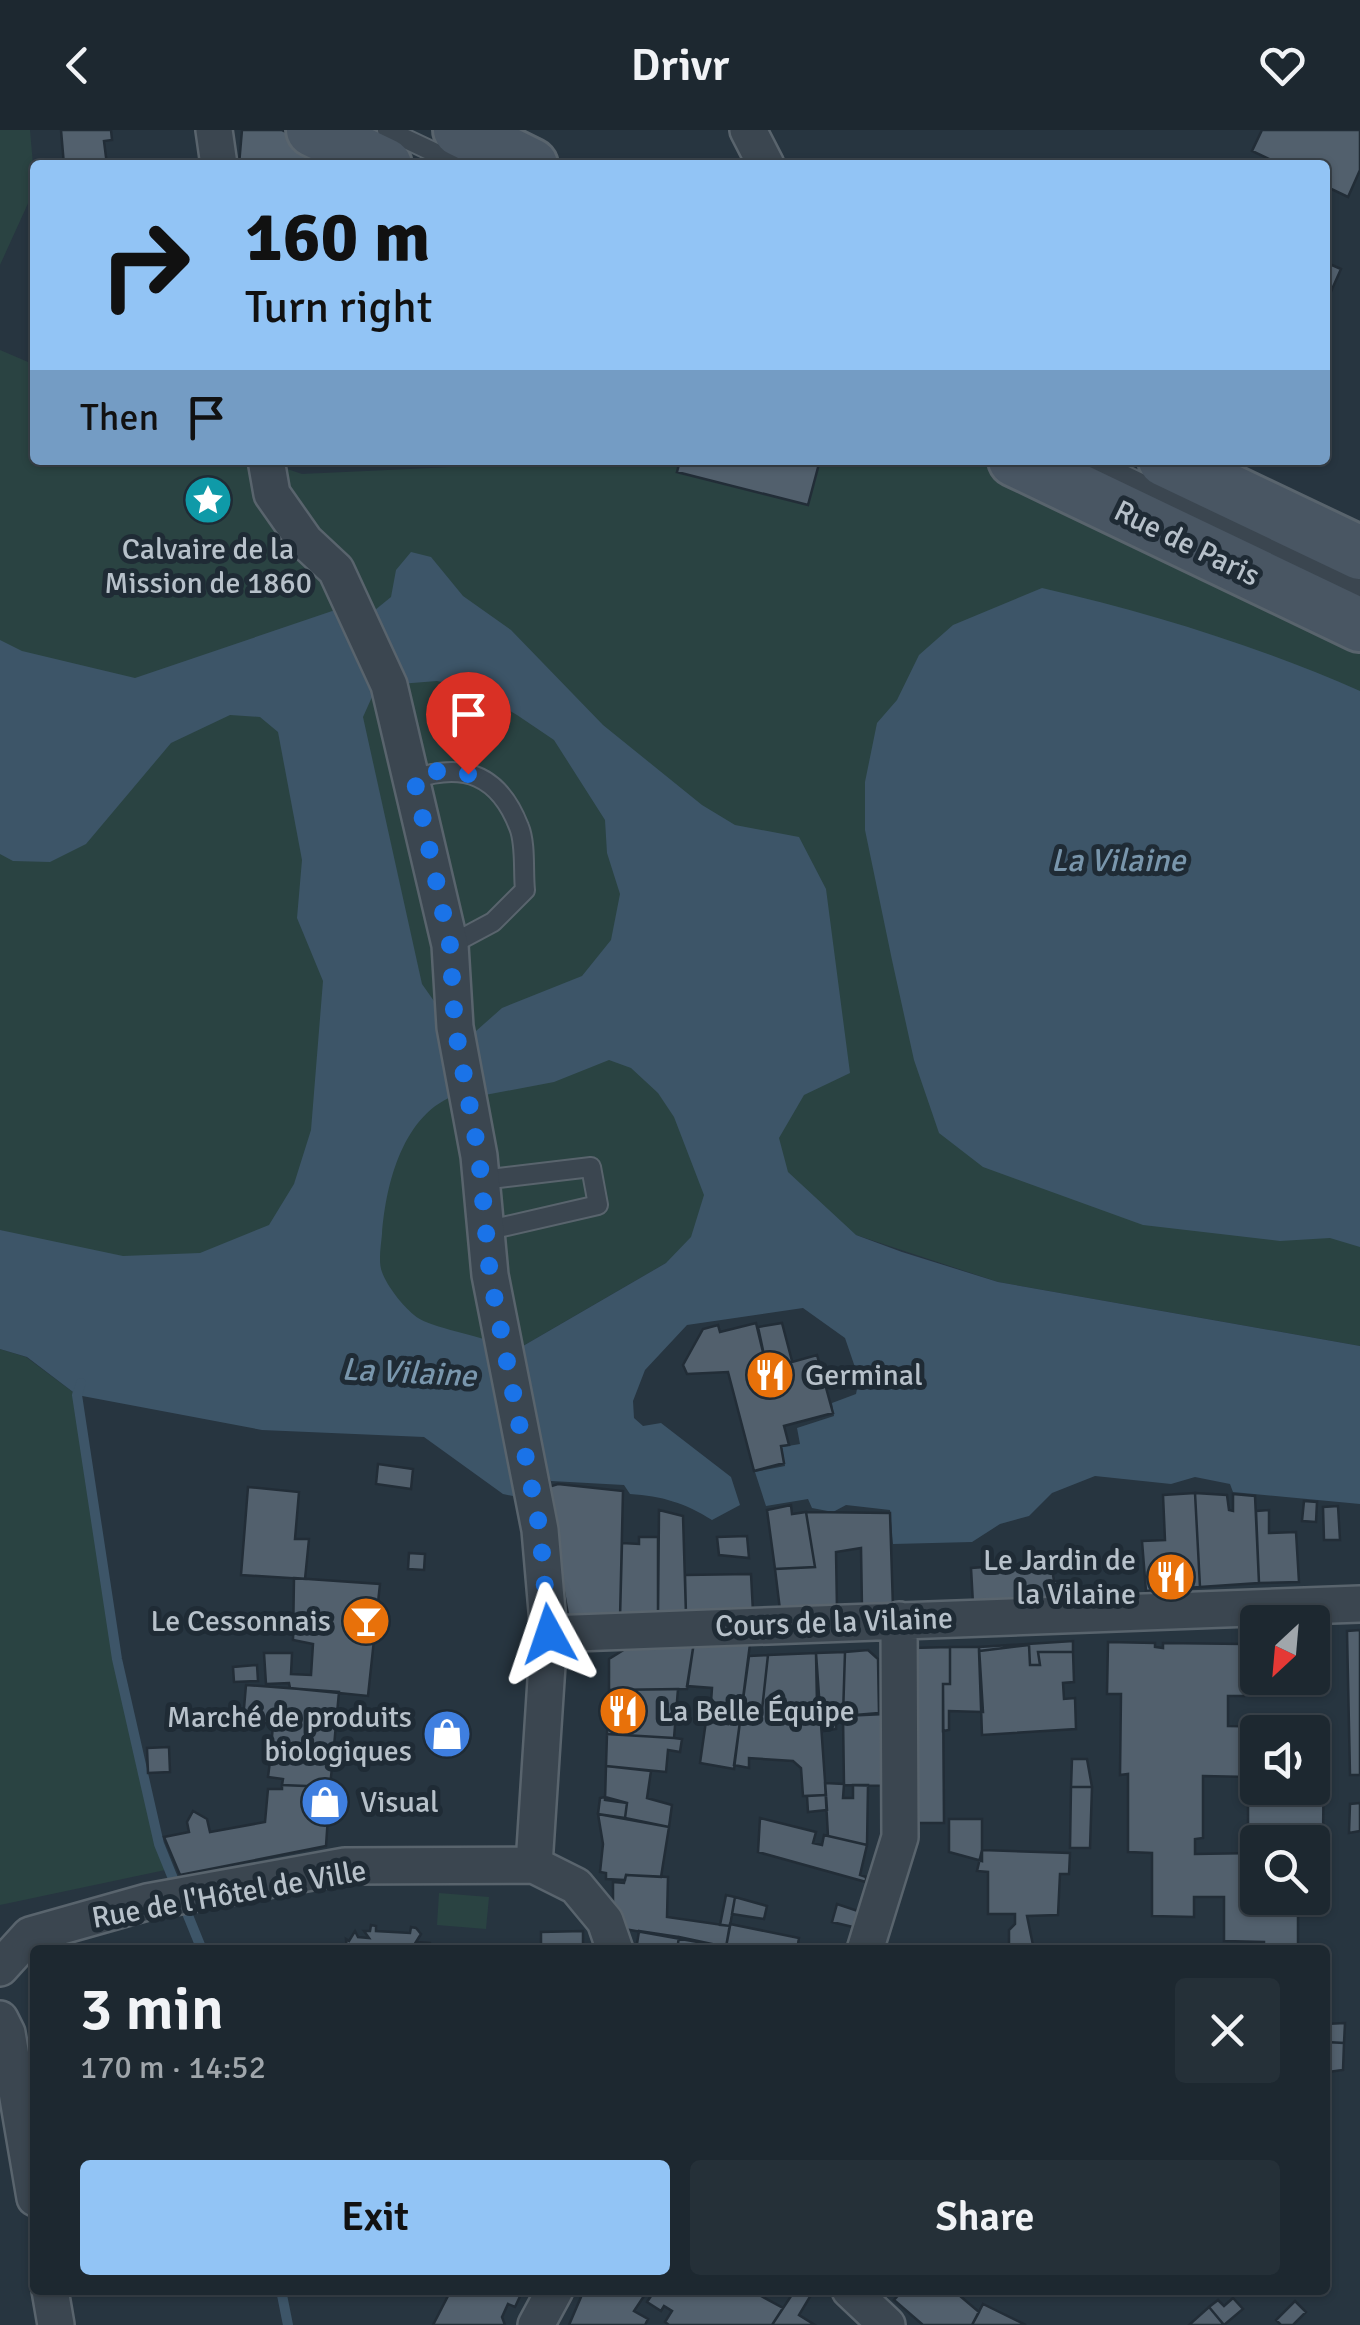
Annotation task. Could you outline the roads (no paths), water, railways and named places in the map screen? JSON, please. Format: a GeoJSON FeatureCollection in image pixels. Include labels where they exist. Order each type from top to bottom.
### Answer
{"type":"FeatureCollection","features":[{"type":"Feature","properties":{"kind":"main road"},"geometry":{"type":"LineString","coordinates":[[313,130],[375,160]]}},
{"type":"Feature","properties":{"kind":"main road"},"geometry":{"type":"LineString","coordinates":[[460,130],[521,160]]}},
{"type":"Feature","properties":{"kind":"main road","name":"Rue de Paris"},"geometry":{"type":"LineString","coordinates":[[1025,465],[1360,626]]}},
{"type":"Feature","properties":{"kind":"main road"},"geometry":{"type":"LineString","coordinates":[[1175,465],[1360,553]]}},
{"type":"Feature","properties":{"kind":"street"},"geometry":{"type":"LineString","coordinates":[[214,130],[218,160]]}},
{"type":"Feature","properties":{"kind":"street"},"geometry":{"type":"LineString","coordinates":[[745,160],[748,130]]}},
{"type":"Feature","properties":{"kind":"street"},"geometry":{"type":"LineString","coordinates":[[748,130],[763,160]]}},
{"type":"Feature","properties":{"kind":"street"},"geometry":{"type":"LineString","coordinates":[[267,465],[272,494],[306,541],[336,570],[389,685],[414,778],[450,945],[455,1027],[482,1180],[485,1232],[540,1530],[549,1634],[534,1865],[576,1886],[605,1921],[613,1945]]}},
{"type":"Feature","properties":{"kind":"street","name":"Cours de la Vilaine"},"geometry":{"type":"LineString","coordinates":[[549,1634],[1360,1604]]}},
{"type":"Feature","properties":{"kind":"street"},"geometry":{"type":"LineString","coordinates":[[866,1945],[900,1837],[899,1620]]}},
{"type":"Feature","properties":{"kind":"street","name":"Rue de l'Hôtel de Ville"},"geometry":{"type":"LineString","coordinates":[[0,1968],[30,1934],[148,1902],[345,1866],[534,1865]]}},
{"type":"Feature","properties":{"kind":"street"},"geometry":{"type":"LineString","coordinates":[[0,2019],[7,2033],[30,2169]]}},
{"type":"Feature","properties":{"kind":"street"},"geometry":{"type":"LineString","coordinates":[[51,2295],[56,2325]]}},
{"type":"Feature","properties":{"kind":"street"},"geometry":{"type":"LineString","coordinates":[[536,2325],[552,2295]]}},
{"type":"Feature","properties":{"kind":"street"},"geometry":{"type":"LineString","coordinates":[[855,2295],[887,2325]]}},
{"type":"Feature","properties":{"kind":"lane"},"geometry":{"type":"LineString","coordinates":[[387,130],[451,160]]}},
{"type":"Feature","properties":{"kind":"lane","name":"Rue de Paris"},"geometry":{"type":"LineString","coordinates":[[1103,465],[1360,588]]}},
{"type":"Feature","properties":{"kind":"lane"},"geometry":{"type":"LineString","coordinates":[[414,778],[448,768],[488,780],[520,828],[525,890],[493,922],[450,945]]}},
{"type":"Feature","properties":{"kind":"lane"},"geometry":{"type":"LineString","coordinates":[[482,1180],[591,1167],[598,1205],[485,1232]]}},
{"type":"Feature","properties":{"kind":"water","name":"La Vilaine"},"geometry":{"type":"Polygon","coordinates":[[[411,552],[431,557],[463,596],[511,630],[603,725],[702,805],[735,825],[799,837],[826,889],[850,1073],[804,1095],[779,1138],[788,1172],[856,1235],[998,1282],[1360,1346],[1360,1504],[1233,1492],[1230,1484],[1195,1477],[1171,1484],[1095,1476],[1052,1493],[1029,1516],[1000,1524],[972,1542],[893,1544],[890,1510],[846,1505],[833,1512],[812,1508],[808,1499],[766,1506],[755,1472],[785,1466],[782,1447],[800,1444],[797,1428],[834,1416],[832,1403],[856,1394],[859,1379],[845,1338],[803,1308],[687,1325],[645,1370],[633,1401],[634,1418],[643,1426],[661,1423],[731,1477],[740,1505],[712,1520],[673,1501],[630,1494],[624,1485],[551,1481],[544,1466],[523,1346],[666,1263],[691,1237],[704,1195],[674,1117],[658,1093],[631,1068],[609,1060],[554,1082],[485,1095],[467,1039],[502,1008],[582,976],[611,940],[620,894],[607,853],[605,820],[554,740],[470,688],[437,681],[387,685],[364,619],[391,597],[396,570],[411,552]]]}},
{"type":"Feature","properties":{"kind":"water","name":"La Vilaine"},"geometry":{"type":"Polygon","coordinates":[[[1042,588],[1204,632],[1360,691],[1360,1247],[1330,1238],[1280,1241],[1143,1225],[983,1167],[939,1133],[914,1060],[892,960],[865,830],[865,782],[877,723],[897,700],[919,655],[953,625],[1042,588]]]}},
{"type":"Feature","properties":{"kind":"water","name":"La Vilaine"},"geometry":{"type":"Polygon","coordinates":[[[344,607],[376,688],[363,717],[422,984],[448,1021],[458,1094],[423,1117],[401,1152],[384,1214],[381,1268],[395,1295],[420,1319],[492,1342],[523,1498],[503,1494],[424,1437],[262,1430],[77,1395],[27,1357],[0,1349],[0,1230],[123,1256],[200,1253],[269,1225],[294,1184],[311,1130],[323,981],[297,918],[302,860],[278,732],[260,717],[230,715],[171,743],[86,844],[50,862],[13,861],[0,854],[0,640],[22,651],[135,678],[344,607]]]}},
{"type":"Feature","properties":{"kind":"waterway"},"geometry":{"type":"LineString","coordinates":[[81,1383],[77,1395],[117,1659],[159,1844],[200,1945]]}},
{"type":"Feature","properties":{"kind":"waterway"},"geometry":{"type":"LineString","coordinates":[[282,2295],[288,2325]]}},
{"type":"Feature","properties":{"kind":"place","name":"Calvaire de la Mission de 1860"},"geometry":{"type":"Point","coordinates":[208,500]}},
{"type":"Feature","properties":{"kind":"place","name":"Germinal"},"geometry":{"type":"Point","coordinates":[770,1375]}},
{"type":"Feature","properties":{"kind":"place","name":"Le Jardin de la Vilaine"},"geometry":{"type":"Point","coordinates":[1171,1577]}},
{"type":"Feature","properties":{"kind":"place","name":"Le Cessonnais"},"geometry":{"type":"Point","coordinates":[366,1621]}},
{"type":"Feature","properties":{"kind":"place","name":"La Belle Équipe"},"geometry":{"type":"Point","coordinates":[623,1711]}},
{"type":"Feature","properties":{"kind":"place","name":"Marché de produits biologiques"},"geometry":{"type":"Point","coordinates":[447,1734]}},
{"type":"Feature","properties":{"kind":"place","name":"Visual"},"geometry":{"type":"Point","coordinates":[325,1802]}}]}
